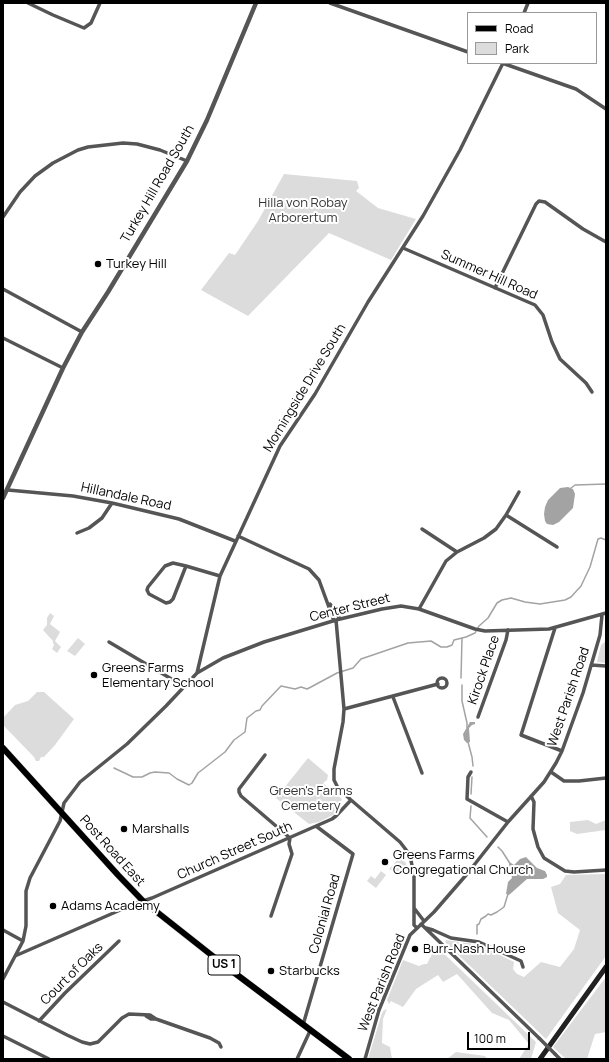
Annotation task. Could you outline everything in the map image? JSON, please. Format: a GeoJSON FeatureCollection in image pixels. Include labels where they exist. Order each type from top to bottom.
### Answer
{"type":"FeatureCollection","features":[{"type":"Feature","properties":{"kind":"main road","name":"Post Road East"},"geometry":{"type":"LineString","coordinates":[[3,748],[143,901],[191,940],[349,1059]]}},
{"type":"Feature","properties":{"kind":"main road"},"geometry":{"type":"LineString","coordinates":[[540,1059],[606,967]]}},
{"type":"Feature","properties":{"kind":"street"},"geometry":{"type":"LineString","coordinates":[[28,3],[84,28],[91,24],[100,3]]}},
{"type":"Feature","properties":{"kind":"street","name":"Turkey Hill Road South"},"geometry":{"type":"LineString","coordinates":[[3,498],[63,368],[82,332],[108,292],[187,161],[207,120],[256,3]]}},
{"type":"Feature","properties":{"kind":"street"},"geometry":{"type":"LineString","coordinates":[[330,3],[467,52]]}},
{"type":"Feature","properties":{"kind":"street","name":"Morningside Drive South"},"geometry":{"type":"LineString","coordinates":[[3,979],[23,941],[26,926],[26,891],[30,878],[60,820],[67,798],[80,782],[127,744],[185,687],[197,673],[220,576],[280,446],[315,394],[368,302],[403,248],[453,163],[502,64]]}},
{"type":"Feature","properties":{"kind":"street"},"geometry":{"type":"LineString","coordinates":[[505,64],[576,89],[606,109]]}},
{"type":"Feature","properties":{"kind":"street"},"geometry":{"type":"LineString","coordinates":[[3,217],[20,192],[35,176],[53,163],[78,150],[88,147],[123,143],[137,144],[160,150],[187,161]]}},
{"type":"Feature","properties":{"kind":"street"},"geometry":{"type":"LineString","coordinates":[[495,288],[536,204],[539,201],[545,202],[583,229],[606,242]]}},
{"type":"Feature","properties":{"kind":"street","name":"Summer Hill Road"},"geometry":{"type":"LineString","coordinates":[[403,248],[535,305],[543,316],[560,359],[586,383],[592,392]]}},
{"type":"Feature","properties":{"kind":"street"},"geometry":{"type":"LineString","coordinates":[[3,288],[82,332]]}},
{"type":"Feature","properties":{"kind":"street"},"geometry":{"type":"LineString","coordinates":[[3,338],[63,368]]}},
{"type":"Feature","properties":{"kind":"street","name":"Hillandale Road"},"geometry":{"type":"LineString","coordinates":[[8,490],[73,496],[112,503],[179,519],[235,541]]}},
{"type":"Feature","properties":{"kind":"street"},"geometry":{"type":"LineString","coordinates":[[419,609],[446,561],[457,552],[484,538],[496,529],[519,492]]}},
{"type":"Feature","properties":{"kind":"street"},"geometry":{"type":"LineString","coordinates":[[77,533],[89,528],[102,518],[112,503]]}},
{"type":"Feature","properties":{"kind":"street"},"geometry":{"type":"LineString","coordinates":[[506,515],[557,547]]}},
{"type":"Feature","properties":{"kind":"street"},"geometry":{"type":"LineString","coordinates":[[422,529],[457,552]]}},
{"type":"Feature","properties":{"kind":"street"},"geometry":{"type":"LineString","coordinates":[[238,536],[309,569],[319,580],[335,620],[344,709],[334,776],[335,784],[350,800],[395,837],[408,851],[412,861],[414,876],[414,925],[416,928]]}},
{"type":"Feature","properties":{"kind":"street"},"geometry":{"type":"LineString","coordinates":[[186,566],[173,599],[170,602],[161,601],[149,594],[147,590],[148,587],[165,566],[173,563],[186,566],[220,576]]}},
{"type":"Feature","properties":{"kind":"street"},"geometry":{"type":"LineString","coordinates":[[327,600],[340,619]]}},
{"type":"Feature","properties":{"kind":"street","name":"Center Street"},"geometry":{"type":"LineString","coordinates":[[197,673],[224,658],[264,642],[335,620],[401,606],[419,609],[477,629],[543,630],[604,614]]}},
{"type":"Feature","properties":{"kind":"street","name":"West Parish Road"},"geometry":{"type":"LineString","coordinates":[[365,1059],[379,1011],[407,942],[416,928],[467,874],[508,822],[551,772],[562,751],[578,708],[602,628],[604,614]]}},
{"type":"Feature","properties":{"kind":"street"},"geometry":{"type":"LineString","coordinates":[[555,628],[521,736],[562,751]]}},
{"type":"Feature","properties":{"kind":"street","name":"Kirock Place"},"geometry":{"type":"LineString","coordinates":[[478,717],[506,640],[508,630]]}},
{"type":"Feature","properties":{"kind":"street"},"geometry":{"type":"LineString","coordinates":[[109,642],[185,687]]}},
{"type":"Feature","properties":{"kind":"street"},"geometry":{"type":"LineString","coordinates":[[591,665],[606,666]]}},
{"type":"Feature","properties":{"kind":"street"},"geometry":{"type":"LineString","coordinates":[[344,709],[438,684]]}},
{"type":"Feature","properties":{"kind":"street"},"geometry":{"type":"LineString","coordinates":[[393,696],[422,773]]}},
{"type":"Feature","properties":{"kind":"street"},"geometry":{"type":"LineString","coordinates":[[265,755],[239,792],[241,796],[290,838],[289,844],[292,854],[271,916]]}},
{"type":"Feature","properties":{"kind":"street"},"geometry":{"type":"LineString","coordinates":[[471,772],[468,777],[467,799],[508,822]]}},
{"type":"Feature","properties":{"kind":"street"},"geometry":{"type":"LineString","coordinates":[[551,772],[564,781],[606,778]]}},
{"type":"Feature","properties":{"kind":"street"},"geometry":{"type":"LineString","coordinates":[[531,796],[534,802],[533,829],[538,846],[544,858],[565,871],[574,872],[606,870]]}},
{"type":"Feature","properties":{"kind":"street","name":"Church Street South"},"geometry":{"type":"LineString","coordinates":[[15,956],[316,826],[336,816],[350,800]]}},
{"type":"Feature","properties":{"kind":"street","name":"Colonial Road"},"geometry":{"type":"LineString","coordinates":[[303,1025],[353,854],[316,826]]}},
{"type":"Feature","properties":{"kind":"street"},"geometry":{"type":"LineString","coordinates":[[414,908],[425,928],[560,1059]]}},
{"type":"Feature","properties":{"kind":"street"},"geometry":{"type":"LineString","coordinates":[[425,928],[451,938],[479,942],[521,961],[523,967]]}},
{"type":"Feature","properties":{"kind":"street"},"geometry":{"type":"LineString","coordinates":[[3,930],[23,941]]}},
{"type":"Feature","properties":{"kind":"street","name":"Court of Oaks"},"geometry":{"type":"LineString","coordinates":[[39,1021],[119,941]]}},
{"type":"Feature","properties":{"kind":"street"},"geometry":{"type":"LineString","coordinates":[[3,1002],[82,1042],[90,1044],[98,1042],[122,1018],[130,1014],[141,1014],[146,1016],[150,1015],[156,1019],[210,1038],[219,1043],[221,1047]]}},
{"type":"Feature","properties":{"kind":"street"},"geometry":{"type":"LineString","coordinates":[[297,1059],[310,1030]]}},
{"type":"Feature","properties":{"kind":"street"},"geometry":{"type":"LineString","coordinates":[[3,1036],[48,1059]]}},
{"type":"Feature","properties":{"kind":"green space","name":"Hilla von Robay Arborertum"},"geometry":{"type":"Polygon","coordinates":[[[284,174],[357,181],[359,188],[356,191],[378,208],[416,219],[391,260],[329,233],[248,316],[201,290],[229,253],[235,255],[258,221],[284,174]]]}},
{"type":"Feature","properties":{"kind":"green space"},"geometry":{"type":"Polygon","coordinates":[[[50,613],[54,616],[50,624],[60,632],[55,641],[61,647],[57,653],[52,649],[54,645],[53,641],[43,630],[47,625],[47,618],[50,613]]]}},
{"type":"Feature","properties":{"kind":"green space"},"geometry":{"type":"Polygon","coordinates":[[[78,638],[85,644],[75,656],[67,651],[78,638]]]}},
{"type":"Feature","properties":{"kind":"green space"},"geometry":{"type":"Polygon","coordinates":[[[606,641],[606,663],[597,662],[601,645],[606,641]]]}},
{"type":"Feature","properties":{"kind":"green space"},"geometry":{"type":"Polygon","coordinates":[[[37,692],[44,692],[74,719],[55,745],[44,757],[41,757],[39,761],[36,761],[34,757],[3,725],[3,718],[15,705],[28,701],[37,692]]]}},
{"type":"Feature","properties":{"kind":"green space","name":"Green's Farms Cemetery"},"geometry":{"type":"Polygon","coordinates":[[[308,758],[328,775],[327,780],[323,783],[342,799],[335,814],[319,822],[309,824],[276,798],[308,758]]]}},
{"type":"Feature","properties":{"kind":"green space"},"geometry":{"type":"Polygon","coordinates":[[[588,820],[596,824],[606,820],[606,830],[577,834],[570,831],[570,822],[588,820]]]}},
{"type":"Feature","properties":{"kind":"green space"},"geometry":{"type":"Polygon","coordinates":[[[399,858],[406,863],[406,867],[400,875],[389,869],[399,858]]]}},
{"type":"Feature","properties":{"kind":"green space"},"geometry":{"type":"Polygon","coordinates":[[[381,871],[386,875],[376,888],[367,881],[371,876],[375,879],[381,871]]]}},
{"type":"Feature","properties":{"kind":"green space"},"geometry":{"type":"Polygon","coordinates":[[[606,874],[606,956],[546,1039],[445,942],[446,940],[480,945],[514,962],[513,969],[517,974],[524,977],[541,962],[560,967],[574,949],[580,930],[558,913],[551,887],[560,884],[566,875],[606,874]]]}},
{"type":"Feature","properties":{"kind":"green space"},"geometry":{"type":"Polygon","coordinates":[[[436,946],[536,1042],[531,1059],[519,1059],[529,1044],[509,1020],[492,1013],[457,974],[443,982],[438,975],[416,989],[403,1007],[391,1001],[389,1004],[387,1000],[403,960],[419,966],[427,964],[436,946]]]}},
{"type":"Feature","properties":{"kind":"green space"},"geometry":{"type":"Polygon","coordinates":[[[606,977],[606,1032],[595,1034],[587,1059],[566,1059],[553,1047],[606,977]]]}},
{"type":"Feature","properties":{"kind":"green space"},"geometry":{"type":"Polygon","coordinates":[[[387,1009],[383,1019],[382,1043],[390,1047],[392,1059],[368,1059],[381,1016],[383,1011],[387,1009]]]}},
{"type":"Feature","properties":{"kind":"green space"},"geometry":{"type":"Polygon","coordinates":[[[456,1052],[485,1056],[487,1059],[447,1059],[456,1052]]]}},
{"type":"Feature","properties":{"kind":"shaded area"},"geometry":{"type":"Polygon","coordinates":[[[568,487],[573,489],[575,494],[573,508],[559,522],[553,525],[547,524],[544,514],[548,500],[560,488],[568,487]]]}},
{"type":"Feature","properties":{"kind":"shaded area"},"geometry":{"type":"Polygon","coordinates":[[[470,722],[475,722],[475,724],[469,728],[470,742],[467,743],[464,740],[463,734],[470,722]]]}},
{"type":"Feature","properties":{"kind":"shaded area"},"geometry":{"type":"Polygon","coordinates":[[[526,857],[537,868],[545,871],[547,877],[543,879],[527,879],[509,895],[506,894],[508,882],[512,878],[509,864],[511,863],[514,865],[520,859],[526,857]]]}},
{"type":"Feature","properties":{"kind":"waterway"},"geometry":{"type":"LineString","coordinates":[[571,488],[575,485],[606,484]]}},
{"type":"Feature","properties":{"kind":"waterway"},"geometry":{"type":"LineString","coordinates":[[114,768],[133,777],[142,777],[155,772],[169,773],[189,785],[198,773],[225,752],[234,740],[245,732],[247,718],[256,711],[260,710],[281,686],[295,689],[301,687],[307,689],[337,673],[353,668],[361,659],[408,643],[431,641],[441,647],[447,647],[452,645],[454,640],[475,633],[479,626],[488,618],[497,603],[502,600],[511,598],[540,604],[565,600],[571,597],[581,586],[590,567],[598,539],[601,538],[606,540]]}},
{"type":"Feature","properties":{"kind":"waterway"},"geometry":{"type":"LineString","coordinates":[[461,678],[462,638]]}},
{"type":"Feature","properties":{"kind":"waterway"},"geometry":{"type":"LineString","coordinates":[[462,685],[462,701],[467,728]]}},
{"type":"Feature","properties":{"kind":"waterway"},"geometry":{"type":"LineString","coordinates":[[468,742],[473,766]]}},
{"type":"Feature","properties":{"kind":"waterway"},"geometry":{"type":"LineString","coordinates":[[471,794],[472,777]]}},
{"type":"Feature","properties":{"kind":"waterway"},"geometry":{"type":"LineString","coordinates":[[471,806],[470,818],[487,837]]}},
{"type":"Feature","properties":{"kind":"waterway"},"geometry":{"type":"LineString","coordinates":[[498,847],[511,865]]}},
{"type":"Feature","properties":{"kind":"waterway"},"geometry":{"type":"LineString","coordinates":[[477,934],[477,925],[481,919],[504,907],[508,894]]}},
{"type":"Feature","properties":{"kind":"place","name":"Turkey Hill"},"geometry":{"type":"Point","coordinates":[98,264]}},
{"type":"Feature","properties":{"kind":"place","name":"Greens Farms Elementary School"},"geometry":{"type":"Point","coordinates":[94,675]}},
{"type":"Feature","properties":{"kind":"place","name":"Marshalls"},"geometry":{"type":"Point","coordinates":[124,829]}},
{"type":"Feature","properties":{"kind":"place","name":"Greens Farms Congregational Church"},"geometry":{"type":"Point","coordinates":[385,862]}},
{"type":"Feature","properties":{"kind":"place","name":"Adams Academy"},"geometry":{"type":"Point","coordinates":[53,906]}},
{"type":"Feature","properties":{"kind":"place","name":"Burr-Nash House"},"geometry":{"type":"Point","coordinates":[415,949]}},
{"type":"Feature","properties":{"kind":"place","name":"Starbucks"},"geometry":{"type":"Point","coordinates":[271,971]}}]}
